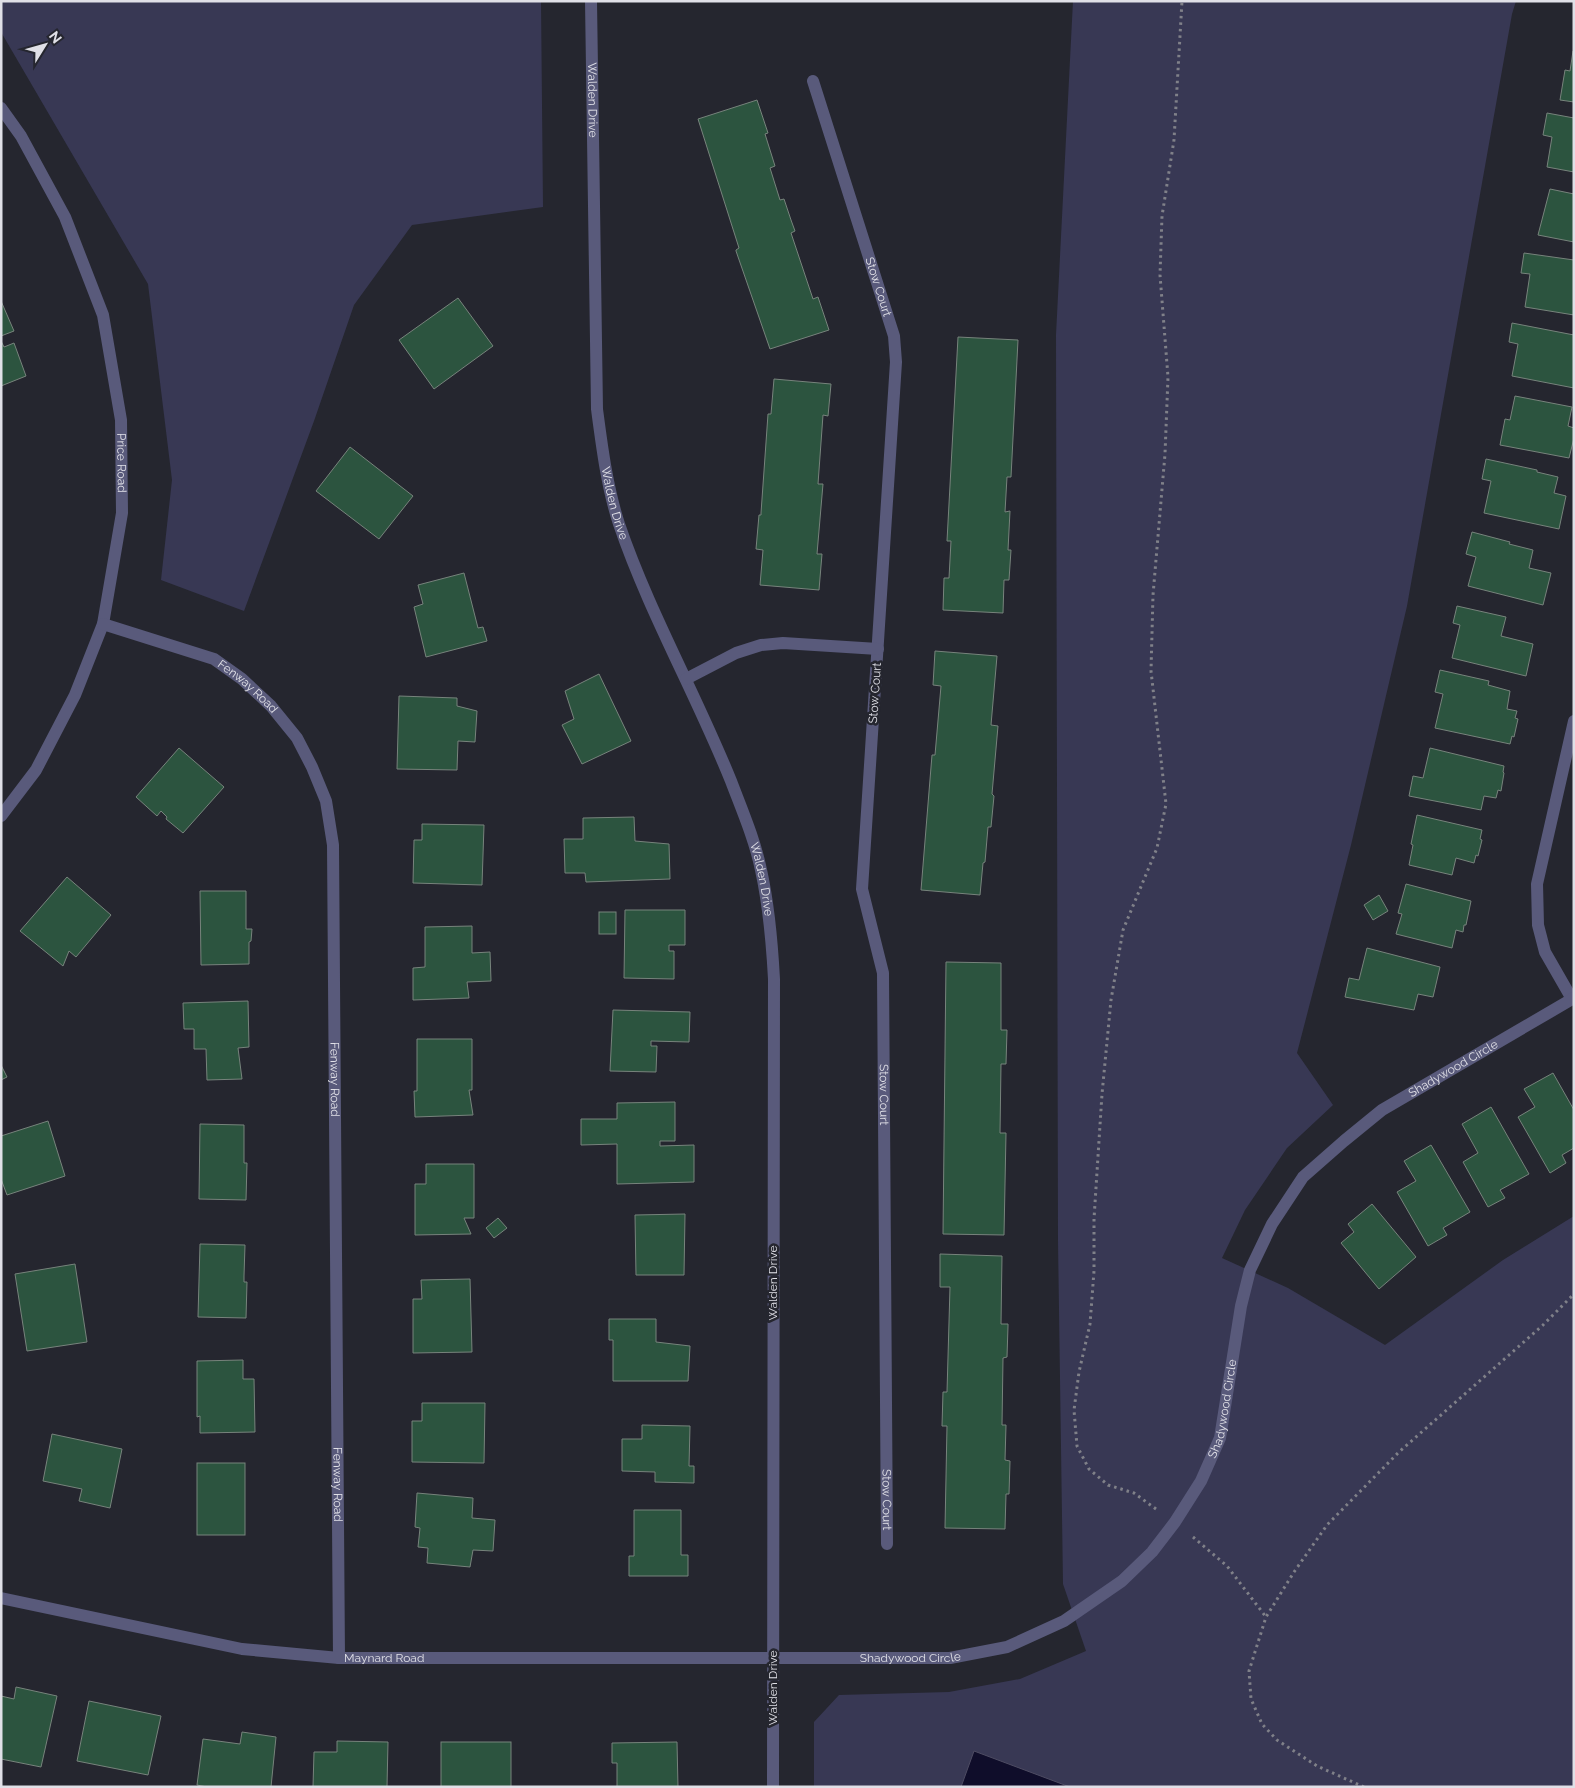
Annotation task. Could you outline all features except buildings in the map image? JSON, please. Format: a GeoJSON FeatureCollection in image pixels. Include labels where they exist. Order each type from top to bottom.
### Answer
{"type":"FeatureCollection","features":[{"type":"Feature","properties":{"kind":"street","name":"Walden Drive"},"geometry":{"type":"LineString","coordinates":[[591,1],[597,409],[605,466],[619,522],[639,578],[718,749],[742,809],[761,869],[771,926],[774,979],[773,1787]]}},
{"type":"Feature","properties":{"kind":"street","name":"Stow Court"},"geometry":{"type":"LineString","coordinates":[[813,81],[894,336],[896,362],[862,889],[883,973],[886,1544]]}},
{"type":"Feature","properties":{"kind":"street","name":"Price Road"},"geometry":{"type":"LineString","coordinates":[[1,108],[20,136],[64,217],[103,315],[121,420],[122,513],[103,624],[75,694],[36,770],[1,816]]}},
{"type":"Feature","properties":{"kind":"street","name":"Fenway Road"},"geometry":{"type":"LineString","coordinates":[[103,624],[214,660],[242,679],[271,706],[297,738],[326,801],[334,845],[339,1658]]}},
{"type":"Feature","properties":{"kind":"street","name":"Stow Court"},"geometry":{"type":"LineString","coordinates":[[686,678],[736,653],[760,645],[783,644],[878,649]]}},
{"type":"Feature","properties":{"kind":"street","name":"Shadywood Circle"},"geometry":{"type":"LineString","coordinates":[[773,1659],[950,1658],[1007,1647],[1064,1621],[1122,1581],[1152,1552],[1175,1522],[1200,1480],[1220,1438],[1241,1306],[1250,1270],[1272,1224],[1303,1177],[1344,1140],[1382,1110],[1573,998],[1545,952],[1538,924],[1537,884],[1574,721]]}},
{"type":"Feature","properties":{"kind":"street","name":"Maynard Road"},"geometry":{"type":"LineString","coordinates":[[1,1598],[242,1649],[339,1658],[773,1659]]}},
{"type":"Feature","properties":{"kind":"path"},"geometry":{"type":"LineString","coordinates":[[1182,1],[1174,140],[1162,216],[1160,275],[1168,377],[1165,454],[1153,595],[1151,671],[1166,804],[1157,848],[1123,930],[1111,1000],[1102,1094],[1090,1324],[1079,1372],[1074,1410],[1077,1446],[1089,1468],[1108,1485],[1134,1493],[1175,1522],[1227,1566],[1266,1617]]}},
{"type":"Feature","properties":{"kind":"path"},"geometry":{"type":"LineString","coordinates":[[1364,1787],[1317,1766],[1276,1740],[1262,1724],[1251,1699],[1248,1670],[1266,1617],[1294,1572],[1327,1525],[1399,1452],[1543,1325],[1574,1294]]}},
{"type":"Feature","properties":{"kind":"shaded area"},"geometry":{"type":"Polygon","coordinates":[[[1,1],[541,1],[543,207],[412,225],[354,305],[314,421],[244,611],[161,580],[172,480],[148,284],[1,32],[1,1]]]}},
{"type":"Feature","properties":{"kind":"shaded area"},"geometry":{"type":"Polygon","coordinates":[[[1073,1],[1516,1],[1512,14],[1407,606],[1351,845],[1297,1053],[1333,1105],[1287,1148],[1245,1210],[1222,1258],[1288,1288],[1385,1345],[1503,1260],[1574,1216],[1574,1787],[814,1787],[814,1722],[839,1695],[949,1692],[1020,1679],[1086,1651],[1063,1584],[1058,1241],[1056,335],[1073,1]]]}},
{"type":"Feature","properties":{"kind":"shaded area"},"geometry":{"type":"Polygon","coordinates":[[[974,1751],[1070,1787],[961,1787],[974,1751]]]}}]}
